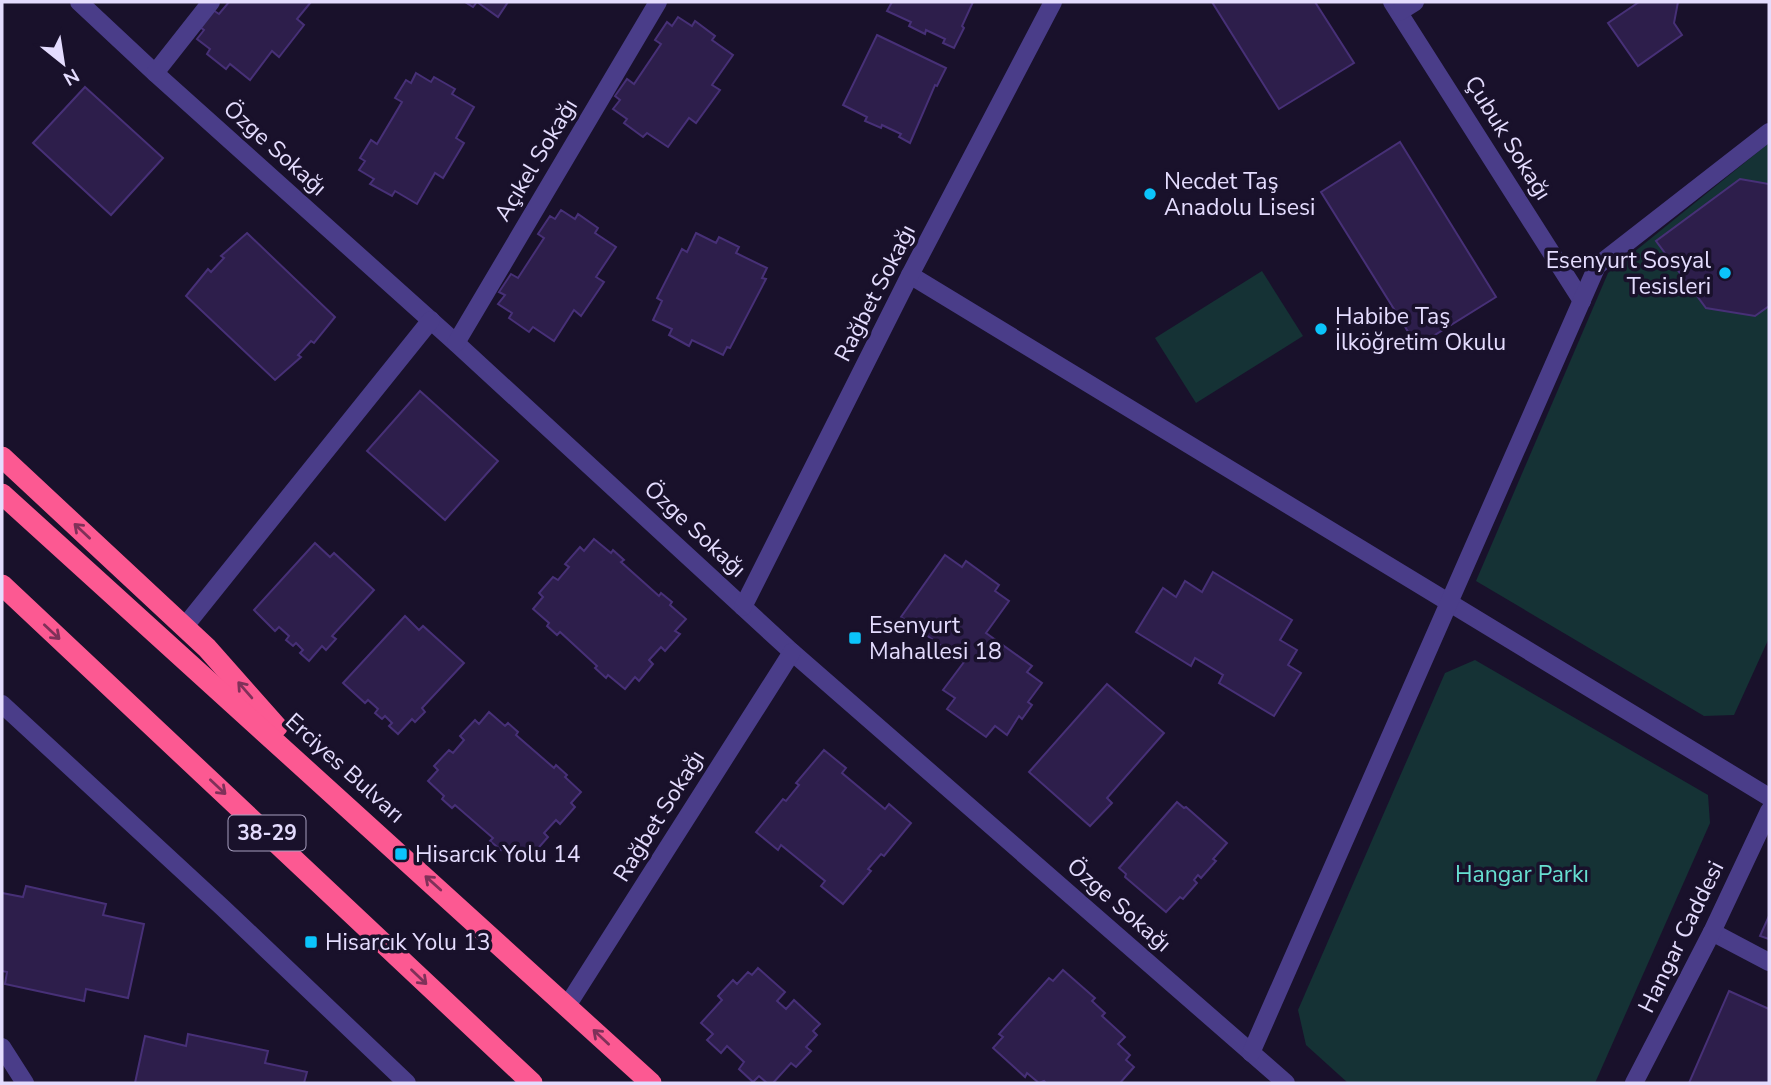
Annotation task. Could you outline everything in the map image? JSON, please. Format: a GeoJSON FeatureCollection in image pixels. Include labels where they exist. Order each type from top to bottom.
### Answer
{"type":"FeatureCollection","features":[{"type":"Feature","properties":{"kind":"highway"},"geometry":{"type":"LineString","coordinates":[[2,457],[186,626],[338,797]]}},
{"type":"Feature","properties":{"kind":"highway","name":"Erciyes Bulvarı"},"geometry":{"type":"LineString","coordinates":[[2,494],[651,1083]]}},
{"type":"Feature","properties":{"kind":"highway","name":"38-29"},"geometry":{"type":"LineString","coordinates":[[2,585],[532,1083]]}},
{"type":"Feature","properties":{"kind":"street","name":"Özge Sokağı"},"geometry":{"type":"LineString","coordinates":[[79,2],[431,320],[792,652],[1286,1083]]}},
{"type":"Feature","properties":{"kind":"street"},"geometry":{"type":"LineString","coordinates":[[155,73],[211,2]]}},
{"type":"Feature","properties":{"kind":"street","name":"Açıkel Sokağı"},"geometry":{"type":"LineString","coordinates":[[456,343],[658,2]]}},
{"type":"Feature","properties":{"kind":"street","name":"Rağbet Sokağı"},"geometry":{"type":"LineString","coordinates":[[743,607],[1053,2]]}},
{"type":"Feature","properties":{"kind":"street"},"geometry":{"type":"LineString","coordinates":[[1396,7],[1415,2]]}},
{"type":"Feature","properties":{"kind":"street","name":"Çubuk Sokağı"},"geometry":{"type":"LineString","coordinates":[[1396,7],[1582,301]]}},
{"type":"Feature","properties":{"kind":"street"},"geometry":{"type":"LineString","coordinates":[[1251,1053],[1597,266],[1769,132]]}},
{"type":"Feature","properties":{"kind":"street"},"geometry":{"type":"LineString","coordinates":[[911,275],[1769,797]]}},
{"type":"Feature","properties":{"kind":"street"},"geometry":{"type":"LineString","coordinates":[[186,626],[431,320]]}},
{"type":"Feature","properties":{"kind":"street","name":"Rağbet Sokağı"},"geometry":{"type":"LineString","coordinates":[[567,1006],[792,652]]}},
{"type":"Feature","properties":{"kind":"street"},"geometry":{"type":"LineString","coordinates":[[2,704],[214,899],[407,1083]]}},
{"type":"Feature","properties":{"kind":"street","name":"Hangar Caddesi"},"geometry":{"type":"LineString","coordinates":[[1634,1083],[1712,932],[1769,811]]}},
{"type":"Feature","properties":{"kind":"street"},"geometry":{"type":"LineString","coordinates":[[1712,932],[1769,962]]}},
{"type":"Feature","properties":{"kind":"street"},"geometry":{"type":"LineString","coordinates":[[2,1047],[25,1083]]}},
{"type":"Feature","properties":{"kind":"green space"},"geometry":{"type":"Polygon","coordinates":[[[1769,143],[1769,638],[1734,715],[1704,716],[1476,581],[1608,273],[1769,143]]]}},
{"type":"Feature","properties":{"kind":"green space"},"geometry":{"type":"Polygon","coordinates":[[[1262,271],[1303,336],[1196,403],[1155,338],[1262,271]]]}},
{"type":"Feature","properties":{"kind":"green space","name":"Hangar Parkı"},"geometry":{"type":"Polygon","coordinates":[[[1475,660],[1708,795],[1710,823],[1595,1083],[1348,1083],[1306,1045],[1298,1010],[1445,673],[1475,660]]]}},
{"type":"Feature","properties":{"kind":"building"},"geometry":{"type":"Polygon","coordinates":[[[229,2],[311,2],[297,19],[304,25],[279,57],[272,51],[250,80],[230,64],[226,69],[207,54],[210,49],[197,39],[204,30],[200,27],[213,10],[219,14],[229,2]]]}},
{"type":"Feature","properties":{"kind":"building"},"geometry":{"type":"Polygon","coordinates":[[[477,2],[508,2],[498,17],[477,2]]]}},
{"type":"Feature","properties":{"kind":"building"},"geometry":{"type":"Polygon","coordinates":[[[892,2],[973,2],[954,48],[943,43],[945,39],[926,30],[925,34],[909,26],[911,22],[887,11],[892,2]]]}},
{"type":"Feature","properties":{"kind":"building"},"geometry":{"type":"Polygon","coordinates":[[[1212,2],[1315,2],[1354,63],[1279,109],[1212,2]]]}},
{"type":"Feature","properties":{"kind":"building"},"geometry":{"type":"Polygon","coordinates":[[[1639,2],[1678,2],[1674,23],[1682,35],[1638,66],[1608,23],[1639,2]]]}},
{"type":"Feature","properties":{"kind":"building"},"geometry":{"type":"Polygon","coordinates":[[[678,17],[692,26],[695,21],[715,36],[712,40],[733,55],[712,85],[720,90],[696,123],[689,118],[668,147],[647,133],[643,137],[624,123],[627,119],[613,109],[620,100],[615,96],[627,79],[634,84],[661,44],[655,40],[667,22],[672,26],[678,17]]]}},
{"type":"Feature","properties":{"kind":"building"},"geometry":{"type":"Polygon","coordinates":[[[877,35],[946,68],[937,86],[935,85],[910,143],[899,137],[901,134],[865,121],[867,117],[843,105],[877,35]]]}},
{"type":"Feature","properties":{"kind":"building"},"geometry":{"type":"Polygon","coordinates":[[[416,73],[431,82],[434,77],[455,89],[452,94],[474,107],[456,138],[464,143],[443,178],[435,173],[417,204],[395,191],[392,196],[370,184],[374,179],[359,170],[365,161],[360,158],[371,140],[377,144],[402,102],[395,98],[406,80],[411,83],[416,73]]]}},
{"type":"Feature","properties":{"kind":"building"},"geometry":{"type":"Polygon","coordinates":[[[85,87],[163,158],[111,215],[33,143],[85,87]]]}},
{"type":"Feature","properties":{"kind":"building"},"geometry":{"type":"Polygon","coordinates":[[[1400,142],[1496,297],[1417,346],[1321,192],[1400,142]]]}},
{"type":"Feature","properties":{"kind":"building","name":"Esenyurt Sosyal Tesisleri"},"geometry":{"type":"Polygon","coordinates":[[[1740,179],[1769,184],[1769,306],[1755,316],[1706,308],[1656,241],[1740,179]]]}},
{"type":"Feature","properties":{"kind":"building"},"geometry":{"type":"Polygon","coordinates":[[[561,210],[575,219],[578,214],[598,228],[595,233],[616,247],[596,277],[604,282],[581,316],[574,310],[554,341],[533,327],[529,332],[509,318],[512,313],[498,304],[505,295],[499,292],[511,274],[518,278],[544,238],[538,234],[550,216],[555,219],[561,210]]]}},
{"type":"Feature","properties":{"kind":"building"},"geometry":{"type":"Polygon","coordinates":[[[247,233],[335,317],[314,343],[311,341],[298,355],[301,357],[275,380],[186,296],[208,269],[211,272],[224,258],[221,256],[247,233]]]}},
{"type":"Feature","properties":{"kind":"building"},"geometry":{"type":"Polygon","coordinates":[[[696,233],[716,243],[719,237],[739,247],[736,253],[767,268],[762,278],[766,279],[730,348],[727,347],[723,355],[692,340],[689,346],[669,335],[672,329],[653,320],[662,301],[657,298],[682,249],[687,252],[696,233]]]}},
{"type":"Feature","properties":{"kind":"building"},"geometry":{"type":"Polygon","coordinates":[[[420,391],[498,461],[445,520],[367,451],[420,391]]]}},
{"type":"Feature","properties":{"kind":"building"},"geometry":{"type":"Polygon","coordinates":[[[594,539],[611,553],[613,550],[624,560],[621,562],[659,596],[661,593],[672,602],[670,605],[686,619],[675,631],[680,634],[665,651],[661,647],[649,660],[653,664],[639,681],[635,677],[625,689],[608,675],[606,678],[595,668],[597,666],[560,632],[557,635],[547,626],[549,623],[533,609],[543,597],[539,593],[553,577],[558,580],[569,567],[565,564],[580,547],[584,551],[594,539]]]}},
{"type":"Feature","properties":{"kind":"building"},"geometry":{"type":"Polygon","coordinates":[[[315,543],[330,557],[334,553],[374,590],[332,636],[336,639],[326,650],[322,646],[309,661],[300,653],[303,650],[296,643],[293,646],[286,640],[289,636],[279,627],[275,631],[254,610],[315,543]]]}},
{"type":"Feature","properties":{"kind":"building"},"geometry":{"type":"Polygon","coordinates":[[[945,555],[962,567],[966,561],[999,585],[995,591],[1009,601],[986,633],[1032,666],[1027,672],[1042,683],[1028,702],[1032,705],[1022,719],[1019,716],[1007,735],[995,726],[986,737],[947,709],[955,698],[943,690],[964,662],[901,617],[945,555]]]}},
{"type":"Feature","properties":{"kind":"building"},"geometry":{"type":"Polygon","coordinates":[[[1213,572],[1292,620],[1280,640],[1297,650],[1288,665],[1301,673],[1274,716],[1219,683],[1223,675],[1195,658],[1191,666],[1136,632],[1163,588],[1176,597],[1185,581],[1202,592],[1213,572]]]}},
{"type":"Feature","properties":{"kind":"building"},"geometry":{"type":"Polygon","coordinates":[[[405,616],[419,630],[423,626],[464,663],[422,708],[425,712],[415,722],[412,719],[398,734],[389,726],[392,723],[385,716],[382,719],[375,713],[378,709],[368,700],[365,703],[343,683],[405,616]]]}},
{"type":"Feature","properties":{"kind":"building"},"geometry":{"type":"Polygon","coordinates":[[[1107,684],[1164,733],[1107,798],[1112,803],[1090,826],[1029,772],[1107,684]]]}},
{"type":"Feature","properties":{"kind":"building"},"geometry":{"type":"Polygon","coordinates":[[[489,712],[505,726],[508,723],[518,732],[516,735],[554,768],[556,765],[581,792],[571,803],[575,807],[560,824],[556,820],[544,833],[548,837],[534,853],[530,850],[519,861],[503,847],[501,850],[490,841],[493,838],[455,805],[452,808],[428,781],[438,770],[434,766],[449,750],[453,753],[464,740],[460,736],[475,720],[479,724],[489,712]]]}},
{"type":"Feature","properties":{"kind":"building"},"geometry":{"type":"Polygon","coordinates":[[[824,750],[846,768],[842,773],[885,809],[889,804],[911,823],[884,856],[881,854],[868,869],[871,871],[843,904],[821,886],[825,881],[781,845],[778,850],[756,832],[783,799],[786,801],[799,785],[796,783],[824,750]]]}},
{"type":"Feature","properties":{"kind":"building"},"geometry":{"type":"Polygon","coordinates":[[[1177,802],[1227,843],[1201,878],[1198,875],[1194,880],[1197,883],[1183,899],[1180,897],[1166,912],[1125,877],[1126,874],[1119,868],[1177,802]]]}},
{"type":"Feature","properties":{"kind":"building"},"geometry":{"type":"Polygon","coordinates":[[[26,886],[106,904],[103,915],[144,924],[128,998],[86,989],[84,1001],[5,984],[7,972],[2,971],[2,893],[23,897],[26,886]]]}},
{"type":"Feature","properties":{"kind":"building"},"geometry":{"type":"Polygon","coordinates":[[[1769,916],[1769,939],[1760,936],[1769,916]]]}},
{"type":"Feature","properties":{"kind":"building"},"geometry":{"type":"Polygon","coordinates":[[[758,968],[785,992],[777,1001],[786,1009],[794,1000],[820,1024],[813,1031],[817,1035],[806,1047],[811,1051],[796,1067],[791,1063],[773,1083],[767,1083],[759,1076],[753,1082],[739,1069],[744,1062],[727,1046],[721,1053],[707,1040],[713,1034],[701,1023],[722,1000],[718,996],[733,980],[737,984],[748,972],[752,975],[758,968]]]}},
{"type":"Feature","properties":{"kind":"building"},"geometry":{"type":"Polygon","coordinates":[[[1063,970],[1095,998],[1092,1001],[1105,1013],[1102,1016],[1125,1037],[1118,1044],[1130,1055],[1126,1060],[1134,1067],[1120,1083],[1039,1083],[1027,1073],[1025,1077],[993,1048],[1003,1037],[999,1034],[1049,978],[1053,981],[1063,970]]]}},
{"type":"Feature","properties":{"kind":"building"},"geometry":{"type":"Polygon","coordinates":[[[1729,991],[1769,1009],[1769,1083],[1689,1083],[1729,991]]]}},
{"type":"Feature","properties":{"kind":"building"},"geometry":{"type":"Polygon","coordinates":[[[188,1034],[268,1051],[265,1063],[307,1072],[304,1083],[135,1083],[145,1036],[186,1046],[188,1034]]]}},
{"type":"Feature","properties":{"kind":"place","name":"Necdet Taş Anadolu Lisesi"},"geometry":{"type":"Point","coordinates":[1150,194]}},
{"type":"Feature","properties":{"kind":"place","name":"Esenyurt Sosyal Tesisleri"},"geometry":{"type":"Point","coordinates":[1725,273]}},
{"type":"Feature","properties":{"kind":"place","name":"Habibe Taş İlköğretim Okulu"},"geometry":{"type":"Point","coordinates":[1321,329]}},
{"type":"Feature","properties":{"kind":"place","name":"Esenyurt Mahallesi 18"},"geometry":{"type":"Point","coordinates":[855,638]}},
{"type":"Feature","properties":{"kind":"place","name":"Hisarcık Yolu 14"},"geometry":{"type":"Point","coordinates":[401,854]}},
{"type":"Feature","properties":{"kind":"place","name":"Hisarcık Yolu 13"},"geometry":{"type":"Point","coordinates":[311,942]}}]}
